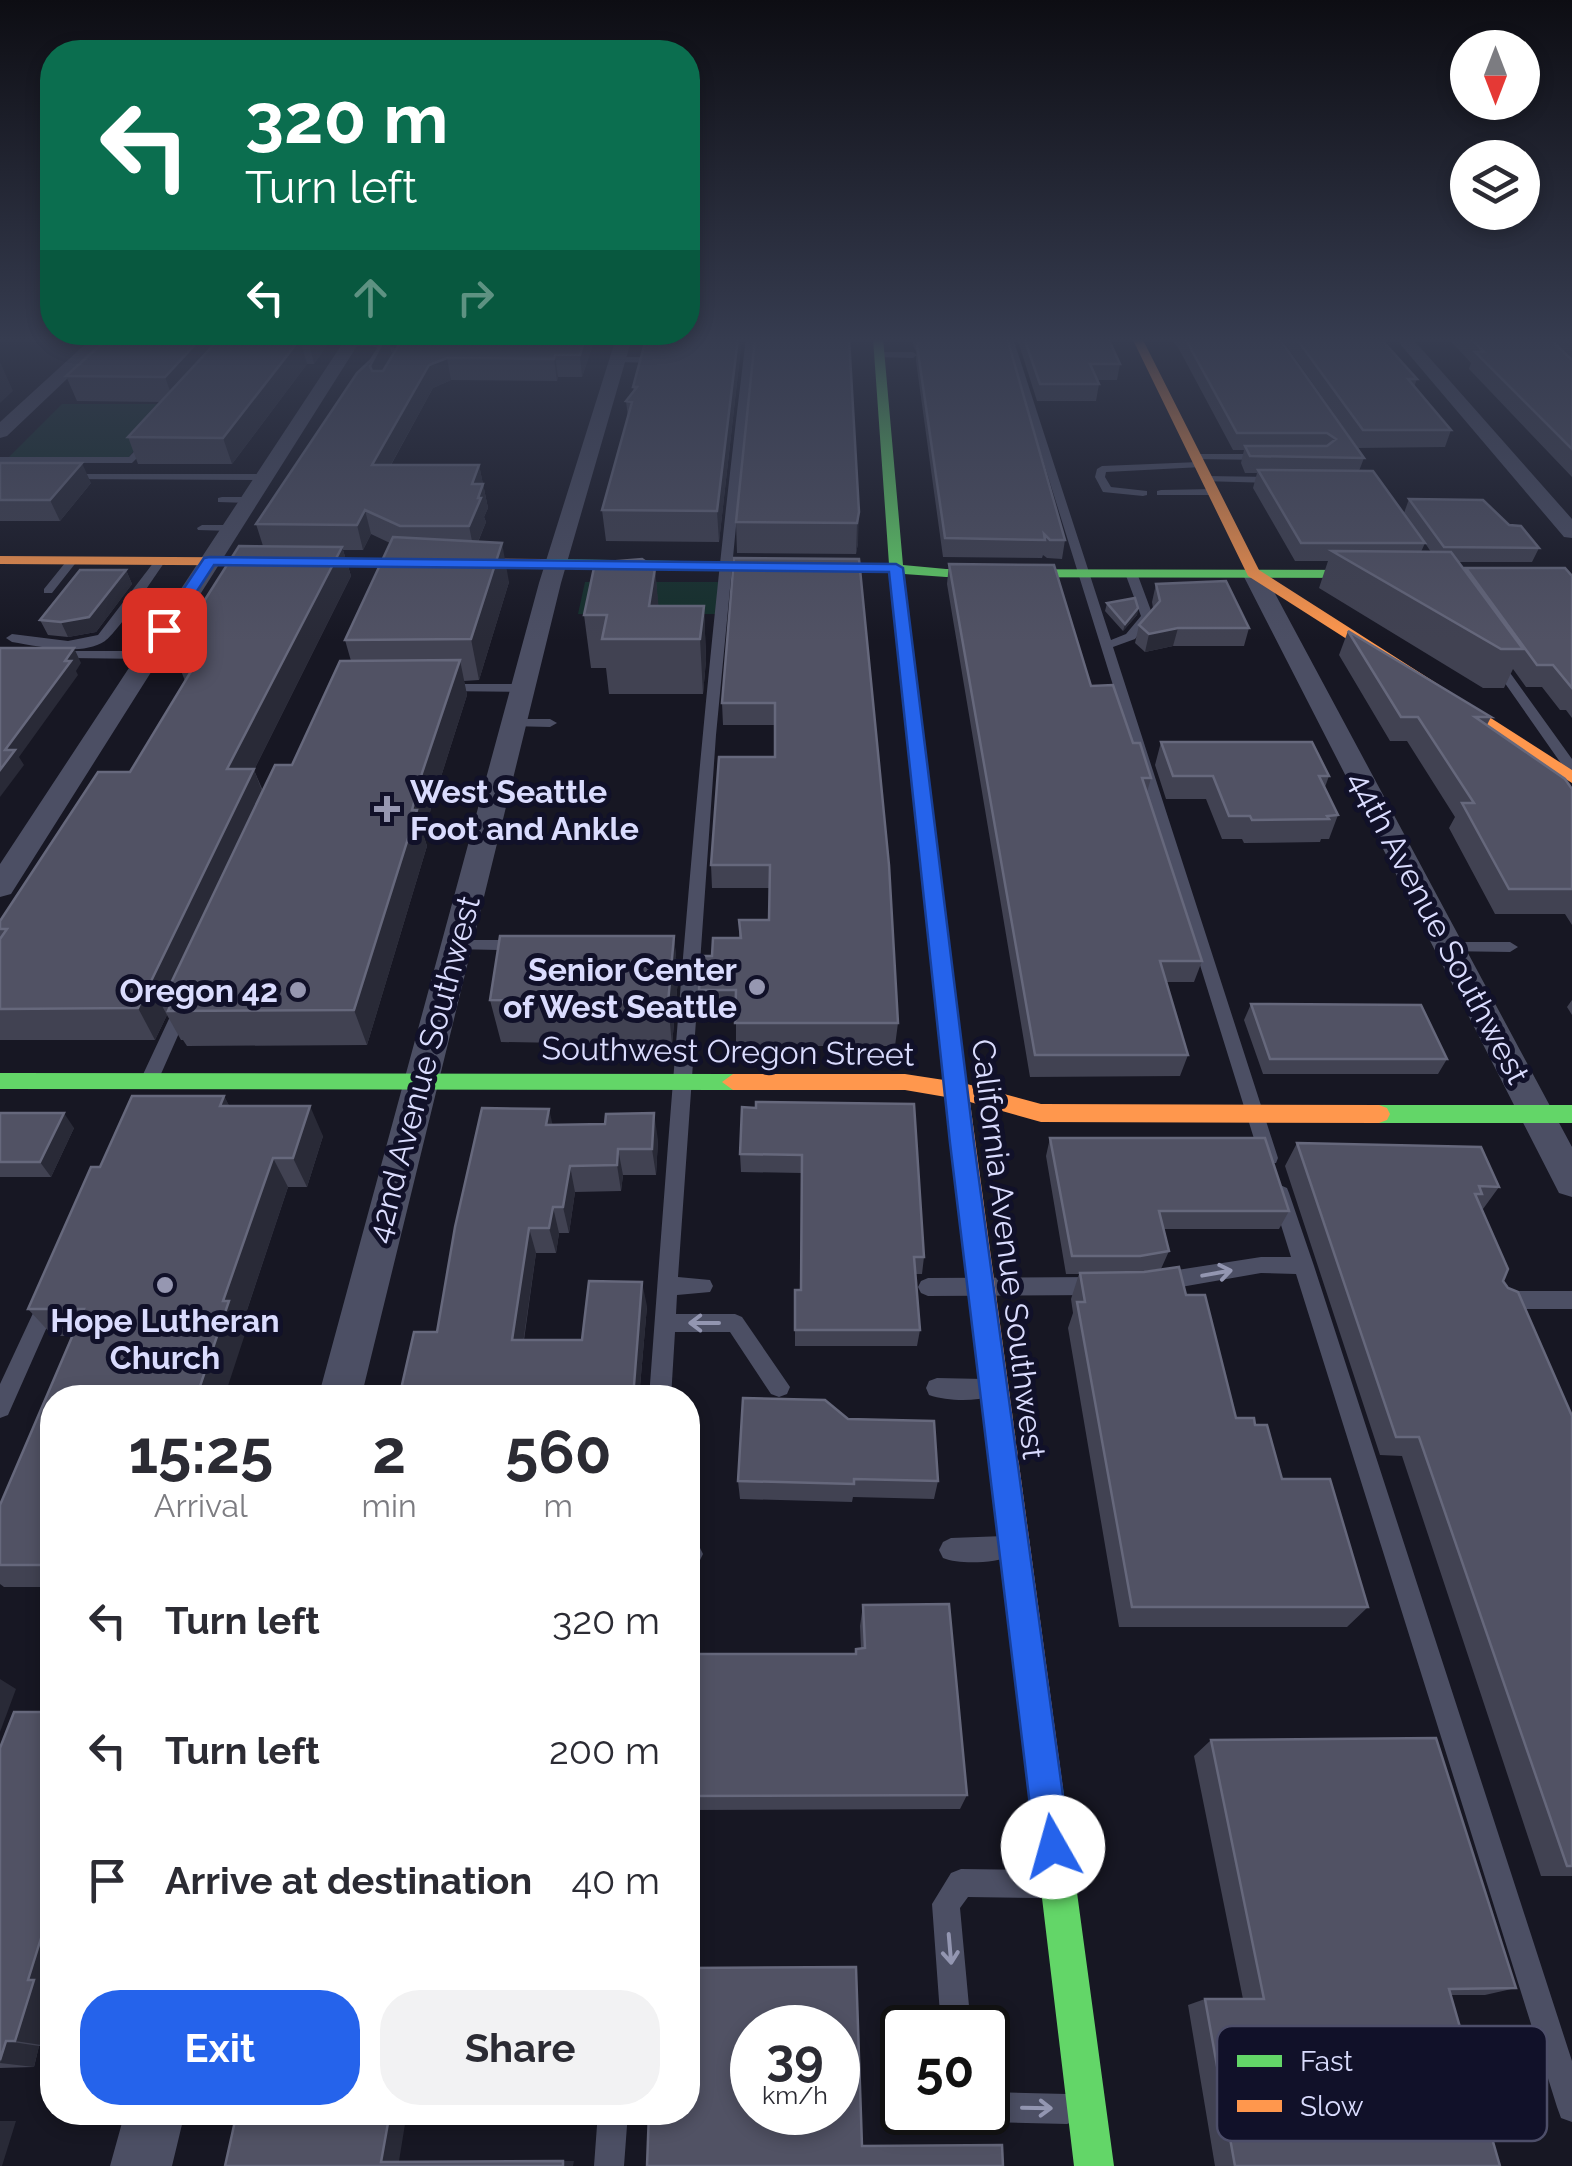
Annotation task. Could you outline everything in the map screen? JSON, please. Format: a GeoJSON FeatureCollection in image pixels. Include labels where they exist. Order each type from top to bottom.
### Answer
{"type":"FeatureCollection","features":[{"type":"Feature","properties":{"kind":"main road","name":"California Avenue Southwest"},"geometry":{"type":"LineString","coordinates":[[886,439],[896,568],[956,1090],[1094,2166]]}},
{"type":"Feature","properties":{"kind":"main road","name":"44th Avenue Southwest"},"geometry":{"type":"LineString","coordinates":[[1181,439],[1252,573]]}},
{"type":"Feature","properties":{"kind":"main road"},"geometry":{"type":"LineString","coordinates":[[0,560],[724,564],[946,572],[1417,574]]}},
{"type":"Feature","properties":{"kind":"main road"},"geometry":{"type":"LineString","coordinates":[[1252,573],[1572,778]]}},
{"type":"Feature","properties":{"kind":"main road","name":"Southwest Oregon Street"},"geometry":{"type":"LineString","coordinates":[[0,1081],[145,1088],[420,1081],[904,1082],[956,1090],[1041,1112],[1555,1114]]}},
{"type":"Feature","properties":{"kind":"street"},"geometry":{"type":"LineString","coordinates":[[0,888],[289,439]]}},
{"type":"Feature","properties":{"kind":"street","name":"42nd Avenue Southwest"},"geometry":{"type":"LineString","coordinates":[[342,1385],[556,563],[594,439]]}},
{"type":"Feature","properties":{"kind":"street"},"geometry":{"type":"LineString","coordinates":[[1491,439],[1572,532]]}},
{"type":"Feature","properties":{"kind":"street","name":"44th Avenue Southwest"},"geometry":{"type":"LineString","coordinates":[[1252,573],[1450,947],[1555,1114],[1572,1182]]}},
{"type":"Feature","properties":{"kind":"street"},"geometry":{"type":"LineString","coordinates":[[1305,672],[1309,644],[1344,632]]}},
{"type":"Feature","properties":{"kind":"street"},"geometry":{"type":"LineString","coordinates":[[141,2166],[152,2125]]}},
{"type":"Feature","properties":{"kind":"lane"},"geometry":{"type":"LineString","coordinates":[[0,460],[132,460],[151,439]]}},
{"type":"Feature","properties":{"kind":"lane"},"geometry":{"type":"LineString","coordinates":[[661,1385],[681,1080],[724,564],[738,439]]}},
{"type":"Feature","properties":{"kind":"lane"},"geometry":{"type":"LineString","coordinates":[[1044,439],[1546,2026]]}},
{"type":"Feature","properties":{"kind":"lane"},"geometry":{"type":"LineString","coordinates":[[1142,494],[1107,490],[1100,477],[1102,469],[1175,439]]}},
{"type":"Feature","properties":{"kind":"lane"},"geometry":{"type":"LineString","coordinates":[[1161,493],[1179,439]]}},
{"type":"Feature","properties":{"kind":"lane"},"geometry":{"type":"LineString","coordinates":[[1185,439],[1293,480]]}},
{"type":"Feature","properties":{"kind":"lane"},"geometry":{"type":"LineString","coordinates":[[1191,439],[1282,457]]}},
{"type":"Feature","properties":{"kind":"lane"},"geometry":{"type":"LineString","coordinates":[[55,477],[264,477]]}},
{"type":"Feature","properties":{"kind":"lane"},"geometry":{"type":"LineString","coordinates":[[222,500],[248,500]]}},
{"type":"Feature","properties":{"kind":"lane"},"geometry":{"type":"LineString","coordinates":[[202,528],[230,528]]}},
{"type":"Feature","properties":{"kind":"lane"},"geometry":{"type":"LineString","coordinates":[[48,591],[72,560]]}},
{"type":"Feature","properties":{"kind":"lane"},"geometry":{"type":"LineString","coordinates":[[12,638],[55,645],[90,644],[102,638],[161,560]]}},
{"type":"Feature","properties":{"kind":"lane"},"geometry":{"type":"LineString","coordinates":[[1106,644],[1118,644],[1137,633],[1146,616],[1131,573]]}},
{"type":"Feature","properties":{"kind":"lane"},"geometry":{"type":"LineString","coordinates":[[1486,647],[1572,769]]}},
{"type":"Feature","properties":{"kind":"lane"},"geometry":{"type":"LineString","coordinates":[[18,655],[147,655]]}},
{"type":"Feature","properties":{"kind":"lane"},"geometry":{"type":"LineString","coordinates":[[427,688],[523,688]]}},
{"type":"Feature","properties":{"kind":"lane"},"geometry":{"type":"LineString","coordinates":[[514,723],[550,723]]}},
{"type":"Feature","properties":{"kind":"lane"},"geometry":{"type":"LineString","coordinates":[[486,828],[526,828]]}},
{"type":"Feature","properties":{"kind":"lane"},"geometry":{"type":"LineString","coordinates":[[456,945],[500,945]]}},
{"type":"Feature","properties":{"kind":"lane"},"geometry":{"type":"LineString","coordinates":[[1450,947],[1510,947]]}},
{"type":"Feature","properties":{"kind":"lane"},"geometry":{"type":"LineString","coordinates":[[145,1088],[187,996]]}},
{"type":"Feature","properties":{"kind":"lane"},"geometry":{"type":"LineString","coordinates":[[928,1287],[1123,1286],[1262,1265],[1304,1266]]}},
{"type":"Feature","properties":{"kind":"lane"},"geometry":{"type":"LineString","coordinates":[[667,1286],[704,1286]]}},
{"type":"Feature","properties":{"kind":"lane"},"geometry":{"type":"LineString","coordinates":[[0,1408],[55,1288]]}},
{"type":"Feature","properties":{"kind":"lane"},"geometry":{"type":"LineString","coordinates":[[1499,1300],[1572,1300]]}},
{"type":"Feature","properties":{"kind":"lane"},"geometry":{"type":"LineString","coordinates":[[665,1323],[735,1323],[780,1388]]}},
{"type":"Feature","properties":{"kind":"lane"},"geometry":{"type":"LineString","coordinates":[[937,1388],[994,1389]]}},
{"type":"Feature","properties":{"kind":"lane"},"geometry":{"type":"LineString","coordinates":[[951,1550],[1014,1548]]}},
{"type":"Feature","properties":{"kind":"lane"},"geometry":{"type":"LineString","coordinates":[[954,2005],[946,1904],[961,1884],[1058,1884]]}},
{"type":"Feature","properties":{"kind":"lane"},"geometry":{"type":"LineString","coordinates":[[1547,2029],[1572,2107]]}},
{"type":"Feature","properties":{"kind":"lane"},"geometry":{"type":"LineString","coordinates":[[1010,2108],[1086,2109]]}},
{"type":"Feature","properties":{"kind":"lane"},"geometry":{"type":"LineString","coordinates":[[610,2166],[612,2125]]}},
{"type":"Feature","properties":{"kind":"green space"},"geometry":{"type":"Polygon","coordinates":[[[27,439],[144,439],[128,458],[8,458],[27,439]]]}},
{"type":"Feature","properties":{"kind":"green space"},"geometry":{"type":"Polygon","coordinates":[[[585,582],[720,582],[717,614],[578,614],[585,582]]]}},
{"type":"Feature","properties":{"kind":"building"},"geometry":{"type":"Polygon","coordinates":[[[313,439],[387,439],[372,465],[479,465],[472,484],[483,484],[481,498],[469,526],[400,526],[365,510],[357,525],[256,524],[313,439]]]}},
{"type":"Feature","properties":{"kind":"building"},"geometry":{"type":"Polygon","coordinates":[[[622,439],[726,439],[717,511],[602,510],[622,439]]]}},
{"type":"Feature","properties":{"kind":"building"},"geometry":{"type":"Polygon","coordinates":[[[745,439],[855,439],[857,523],[736,522],[745,439]]]}},
{"type":"Feature","properties":{"kind":"building"},"geometry":{"type":"Polygon","coordinates":[[[931,439],[1036,439],[1065,540],[1050,540],[1044,534],[1045,540],[945,538],[931,439]]]}},
{"type":"Feature","properties":{"kind":"building"},"geometry":{"type":"Polygon","coordinates":[[[1336,439],[1351,439],[1364,458],[1250,456],[1245,446],[1327,446],[1336,439]]]}},
{"type":"Feature","properties":{"kind":"building"},"geometry":{"type":"Polygon","coordinates":[[[0,463],[82,463],[50,500],[0,500],[0,463]]]}},
{"type":"Feature","properties":{"kind":"building"},"geometry":{"type":"Polygon","coordinates":[[[1258,470],[1373,471],[1425,543],[1301,543],[1258,470]]]}},
{"type":"Feature","properties":{"kind":"building"},"geometry":{"type":"Polygon","coordinates":[[[1409,499],[1483,500],[1509,525],[1521,526],[1539,548],[1444,547],[1409,499]]]}},
{"type":"Feature","properties":{"kind":"building"},"geometry":{"type":"Polygon","coordinates":[[[393,537],[502,543],[471,639],[345,640],[393,537]]]}},
{"type":"Feature","properties":{"kind":"building"},"geometry":{"type":"Polygon","coordinates":[[[239,546],[342,547],[227,769],[254,769],[138,1008],[0,1009],[0,939],[7,929],[0,929],[0,921],[98,772],[130,772],[204,650],[173,650],[239,546]]]}},
{"type":"Feature","properties":{"kind":"building"},"geometry":{"type":"Polygon","coordinates":[[[1332,551],[1451,552],[1523,649],[1501,649],[1332,551]]]}},
{"type":"Feature","properties":{"kind":"building"},"geometry":{"type":"Polygon","coordinates":[[[734,558],[859,559],[889,865],[898,1023],[735,1023],[736,990],[699,990],[701,956],[712,956],[713,938],[741,938],[739,920],[769,920],[770,865],[711,865],[719,757],[775,757],[775,703],[722,703],[734,558]]]}},
{"type":"Feature","properties":{"kind":"building"},"geometry":{"type":"Polygon","coordinates":[[[642,559],[655,568],[649,606],[704,606],[700,639],[602,639],[607,615],[584,615],[595,563],[642,559]]]}},
{"type":"Feature","properties":{"kind":"building"},"geometry":{"type":"Polygon","coordinates":[[[949,564],[1054,565],[1091,686],[1113,685],[1133,743],[1140,743],[1151,778],[1142,778],[1202,961],[1160,961],[1188,1055],[1035,1055],[949,564]]]}},
{"type":"Feature","properties":{"kind":"building"},"geometry":{"type":"Polygon","coordinates":[[[1466,568],[1565,568],[1572,576],[1572,688],[1553,665],[1537,665],[1466,568]]]}},
{"type":"Feature","properties":{"kind":"building"},"geometry":{"type":"Polygon","coordinates":[[[80,570],[126,570],[89,617],[61,622],[40,620],[80,570]]]}},
{"type":"Feature","properties":{"kind":"building"},"geometry":{"type":"Polygon","coordinates":[[[1226,581],[1249,628],[1178,628],[1149,634],[1139,625],[1160,601],[1156,584],[1226,581]]]}},
{"type":"Feature","properties":{"kind":"building"},"geometry":{"type":"Polygon","coordinates":[[[1135,598],[1138,608],[1125,624],[1107,603],[1135,598]]]}},
{"type":"Feature","properties":{"kind":"building"},"geometry":{"type":"Polygon","coordinates":[[[1348,631],[1491,717],[1475,717],[1565,779],[1572,789],[1572,889],[1509,889],[1462,803],[1474,803],[1418,717],[1401,717],[1348,631]]]}},
{"type":"Feature","properties":{"kind":"building"},"geometry":{"type":"Polygon","coordinates":[[[0,648],[74,648],[65,661],[71,661],[5,750],[15,750],[0,770],[0,648]]]}},
{"type":"Feature","properties":{"kind":"building"},"geometry":{"type":"Polygon","coordinates":[[[460,660],[422,773],[412,810],[417,810],[354,1010],[168,1011],[171,1004],[161,1004],[275,765],[292,765],[340,661],[460,660]]]}},
{"type":"Feature","properties":{"kind":"building"},"geometry":{"type":"Polygon","coordinates":[[[1161,742],[1312,742],[1329,776],[1319,776],[1338,815],[1327,816],[1329,819],[1252,820],[1250,816],[1229,816],[1213,776],[1173,776],[1161,742]]]}},
{"type":"Feature","properties":{"kind":"building"},"geometry":{"type":"Polygon","coordinates":[[[500,936],[674,936],[668,1003],[490,1000],[500,936]]]}},
{"type":"Feature","properties":{"kind":"building"},"geometry":{"type":"Polygon","coordinates":[[[1251,1004],[1421,1005],[1447,1059],[1270,1059],[1251,1004]]]}},
{"type":"Feature","properties":{"kind":"building","name":"Hope Lutheran Church"},"geometry":{"type":"Polygon","coordinates":[[[132,1096],[224,1096],[220,1106],[310,1106],[293,1158],[273,1158],[223,1301],[229,1301],[200,1385],[51,1385],[84,1309],[28,1309],[91,1167],[100,1167],[132,1096]]]}},
{"type":"Feature","properties":{"kind":"building"},"geometry":{"type":"Polygon","coordinates":[[[756,1102],[914,1104],[924,1257],[914,1257],[920,1330],[795,1330],[795,1290],[801,1290],[802,1155],[740,1154],[742,1107],[756,1108],[756,1102]]]}},
{"type":"Feature","properties":{"kind":"building"},"geometry":{"type":"Polygon","coordinates":[[[482,1108],[549,1109],[546,1125],[605,1124],[606,1114],[654,1113],[652,1149],[618,1149],[617,1165],[570,1166],[563,1207],[553,1207],[549,1228],[529,1228],[512,1340],[582,1340],[589,1281],[642,1282],[634,1385],[402,1385],[414,1332],[437,1332],[455,1227],[482,1108]]]}},
{"type":"Feature","properties":{"kind":"building"},"geometry":{"type":"Polygon","coordinates":[[[0,1113],[64,1113],[40,1162],[0,1162],[0,1113]]]}},
{"type":"Feature","properties":{"kind":"building"},"geometry":{"type":"Polygon","coordinates":[[[1050,1138],[1265,1138],[1289,1211],[1159,1211],[1169,1251],[1140,1256],[1072,1256],[1050,1138]]]}},
{"type":"Feature","properties":{"kind":"building"},"geometry":{"type":"Polygon","coordinates":[[[1297,1143],[1481,1147],[1499,1187],[1479,1186],[1482,1194],[1475,1194],[1508,1269],[1503,1281],[1518,1292],[1572,1416],[1572,1866],[1567,1866],[1419,1437],[1396,1437],[1297,1143]]]}},
{"type":"Feature","properties":{"kind":"building"},"geometry":{"type":"Polygon","coordinates":[[[1179,1267],[1186,1295],[1205,1295],[1236,1418],[1254,1418],[1255,1425],[1267,1425],[1282,1479],[1330,1479],[1368,1607],[1132,1607],[1077,1302],[1085,1302],[1080,1273],[1179,1267]]]}},
{"type":"Feature","properties":{"kind":"building"},"geometry":{"type":"Polygon","coordinates":[[[743,1398],[825,1400],[848,1419],[934,1421],[938,1481],[738,1481],[743,1398]]]}},
{"type":"Feature","properties":{"kind":"building","name":"Hope Lutheran Church"},"geometry":{"type":"Polygon","coordinates":[[[40,1412],[40,1565],[0,1565],[0,1505],[40,1412]]]}},
{"type":"Feature","properties":{"kind":"building"},"geometry":{"type":"Polygon","coordinates":[[[949,1604],[967,1795],[700,1796],[700,1654],[856,1654],[856,1649],[865,1648],[863,1605],[949,1604]]]}},
{"type":"Feature","properties":{"kind":"building"},"geometry":{"type":"Polygon","coordinates":[[[14,1712],[40,1712],[40,1942],[28,1980],[34,1980],[15,2041],[6,2041],[0,2060],[0,1748],[14,1712]]]}},
{"type":"Feature","properties":{"kind":"building"},"geometry":{"type":"Polygon","coordinates":[[[1436,1738],[1516,1988],[1449,1989],[1460,2026],[1217,2026],[1217,2066],[1205,1999],[1264,1999],[1211,1740],[1436,1738]]]}},
{"type":"Feature","properties":{"kind":"building"},"geometry":{"type":"Polygon","coordinates":[[[856,1967],[857,2005],[730,2005],[730,2135],[860,2135],[860,2086],[862,2146],[1002,2145],[1003,2166],[647,2166],[649,2125],[700,2125],[700,1968],[856,1967]]]}},
{"type":"Feature","properties":{"kind":"building"},"geometry":{"type":"Polygon","coordinates":[[[234,2125],[388,2125],[381,2162],[563,2161],[563,2166],[225,2166],[234,2125]]]}},
{"type":"Feature","properties":{"kind":"building"},"geometry":{"type":"Polygon","coordinates":[[[1231,2141],[1493,2141],[1500,2166],[1235,2166],[1231,2141]]]}},
{"type":"Feature","properties":{"kind":"traffic: fast"},"geometry":{"type":"LineString","coordinates":[[886,439],[896,568],[941,966]]}},
{"type":"Feature","properties":{"kind":"traffic: fast"},"geometry":{"type":"LineString","coordinates":[[544,563],[854,565],[946,573],[1392,574]]}},
{"type":"Feature","properties":{"kind":"traffic: fast"},"geometry":{"type":"LineString","coordinates":[[0,1081],[733,1082]]}},
{"type":"Feature","properties":{"kind":"traffic: fast"},"geometry":{"type":"LineString","coordinates":[[1379,1114],[1572,1114]]}},
{"type":"Feature","properties":{"kind":"traffic: fast"},"geometry":{"type":"LineString","coordinates":[[1046,1789],[1094,2166]]}},
{"type":"Feature","properties":{"kind":"traffic: slow"},"geometry":{"type":"LineString","coordinates":[[1187,439],[1253,573]]}},
{"type":"Feature","properties":{"kind":"traffic: slow"},"geometry":{"type":"LineString","coordinates":[[0,560],[544,563]]}},
{"type":"Feature","properties":{"kind":"traffic: slow"},"geometry":{"type":"LineString","coordinates":[[1253,573],[1572,778]]}},
{"type":"Feature","properties":{"kind":"traffic: slow"},"geometry":{"type":"LineString","coordinates":[[941,966],[1046,1789]]}},
{"type":"Feature","properties":{"kind":"traffic: slow"},"geometry":{"type":"LineString","coordinates":[[733,1082],[905,1082],[956,1090],[1041,1113],[1379,1114]]}},
{"type":"Feature","properties":{"kind":"place","name":"West Seattle Foot and Ankle"},"geometry":{"type":"Point","coordinates":[387,809]}},
{"type":"Feature","properties":{"kind":"place","name":"Senior Center of West Seattle"},"geometry":{"type":"Point","coordinates":[757,987]}},
{"type":"Feature","properties":{"kind":"place","name":"Oregon 42"},"geometry":{"type":"Point","coordinates":[298,990]}},
{"type":"Feature","properties":{"kind":"place","name":"Hope Lutheran Church"},"geometry":{"type":"Point","coordinates":[165,1285]}},
{"type":"Feature","properties":{"kind":"route"},"geometry":{"type":"LineString","coordinates":[[164,630],[210,561],[896,568],[962,1143],[1053,1847]]}}]}
